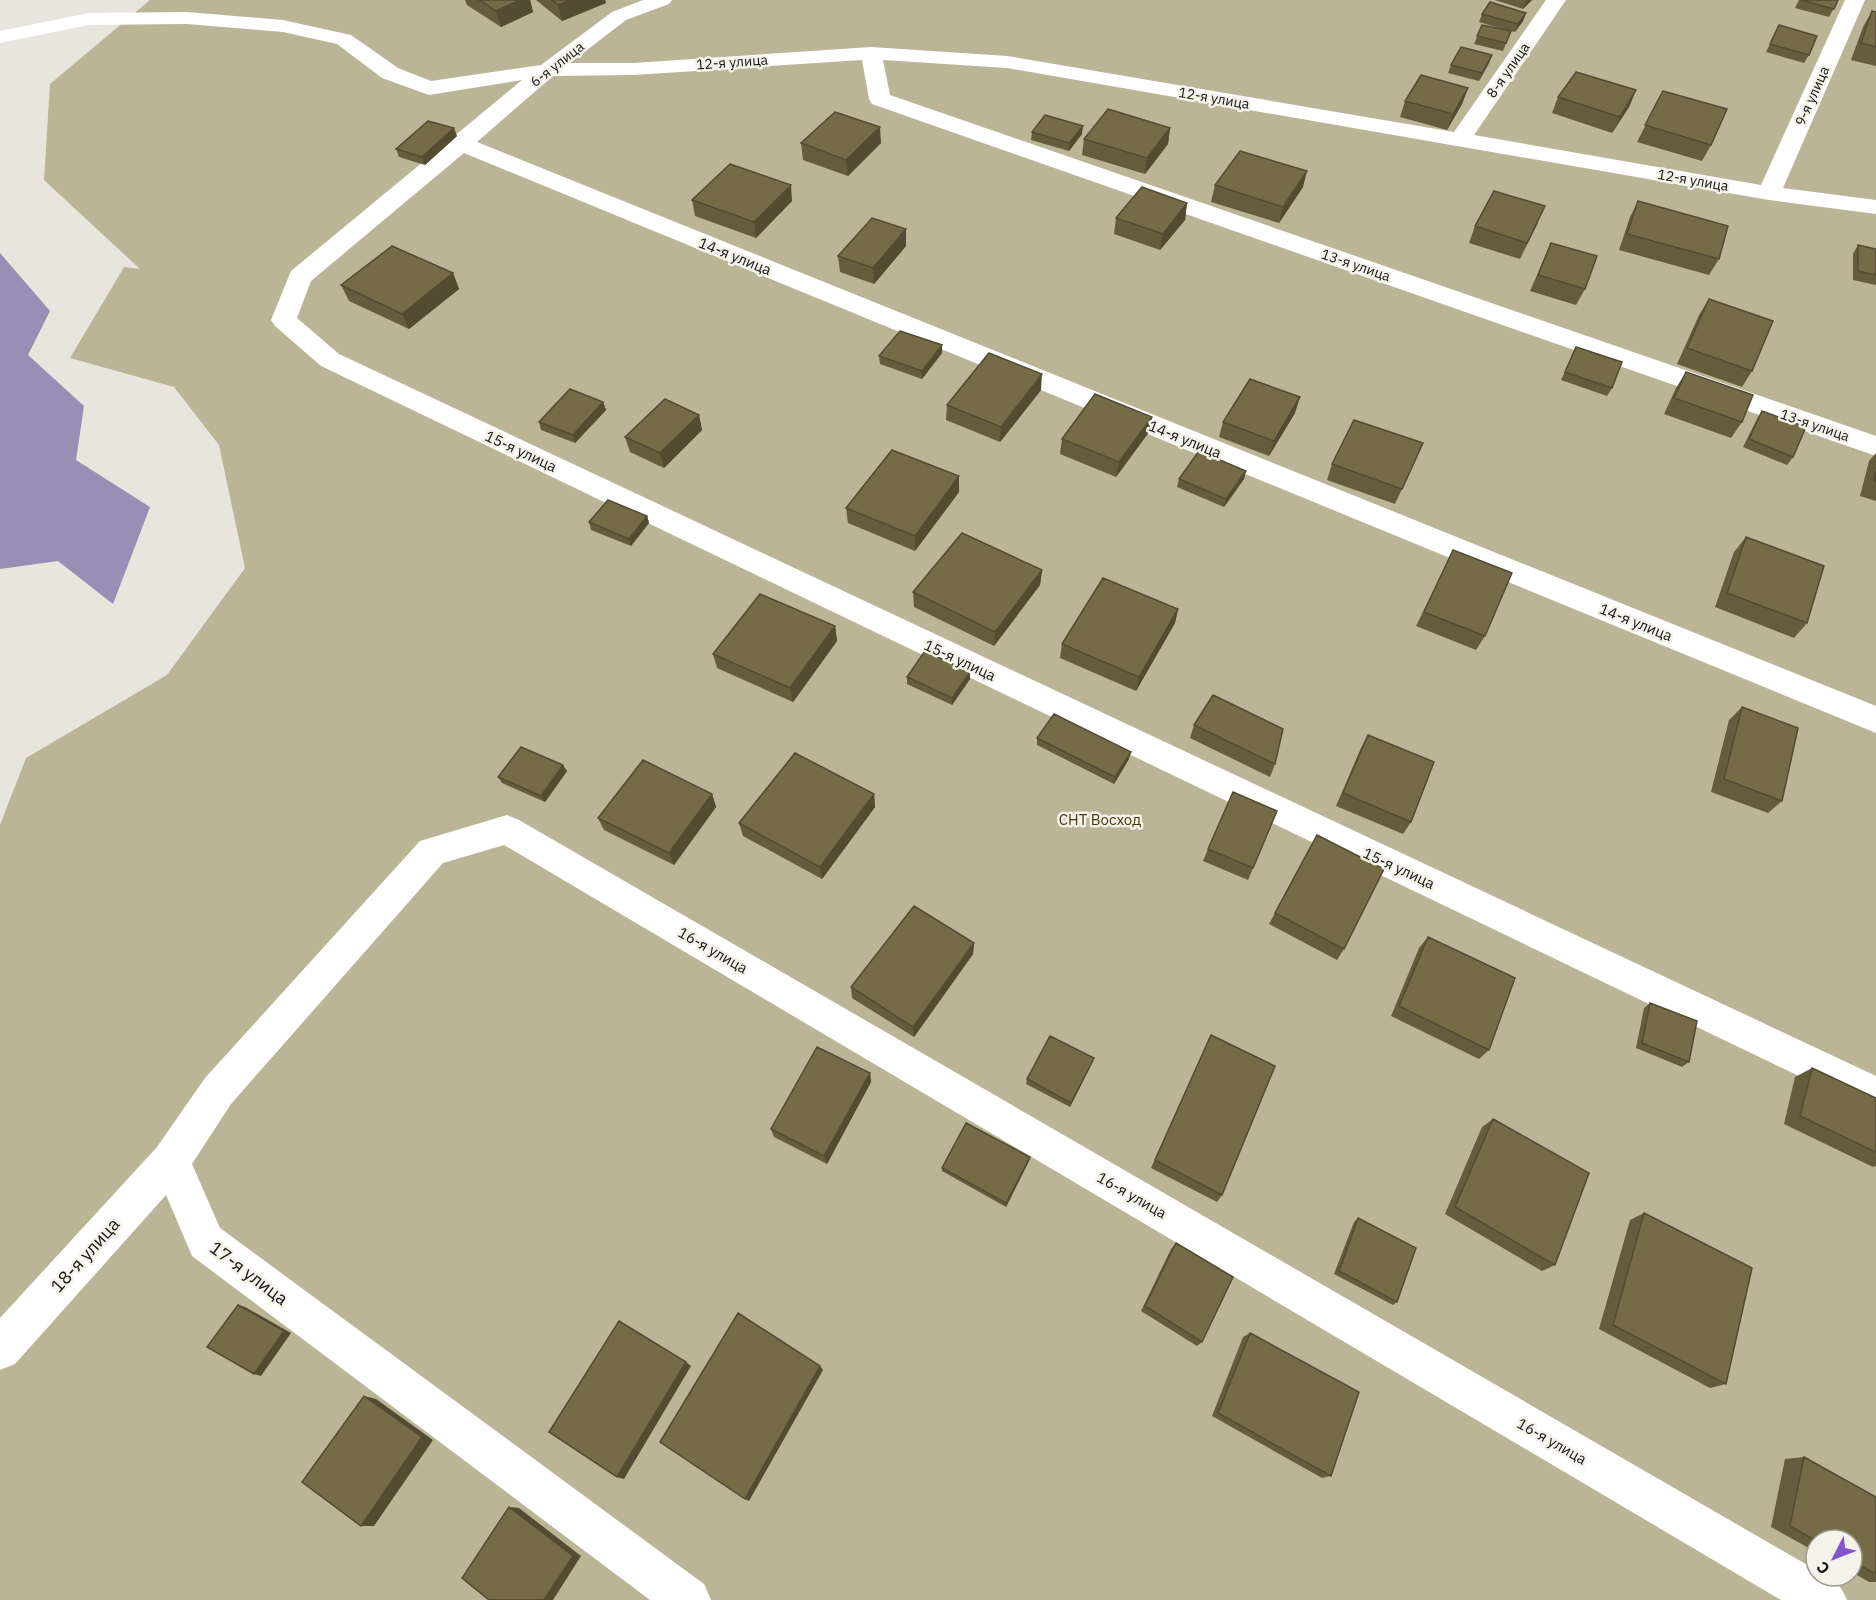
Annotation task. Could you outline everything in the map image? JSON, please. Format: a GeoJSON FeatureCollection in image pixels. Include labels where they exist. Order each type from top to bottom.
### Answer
{"type":"FeatureCollection","features":[{"type":"Feature","properties":{"kind":"street","name":"6-я улица"},"geometry":{"type":"LineString","coordinates":[[461,144],[547,70],[619,16],[662,0]]}},
{"type":"Feature","properties":{"kind":"street","name":"8-я улица"},"geometry":{"type":"LineString","coordinates":[[1460,139],[1556,0]]}},
{"type":"Feature","properties":{"kind":"street","name":"9-я улица"},"geometry":{"type":"LineString","coordinates":[[1769,193],[1855,0]]}},
{"type":"Feature","properties":{"kind":"street","name":"12-я улица"},"geometry":{"type":"LineString","coordinates":[[0,37],[89,19],[187,18],[284,26],[344,39],[390,73],[429,88],[547,70],[634,69],[871,53],[1007,62],[1769,193],[1876,207]]}},
{"type":"Feature","properties":{"kind":"street","name":"13-я улица"},"geometry":{"type":"LineString","coordinates":[[871,53],[880,99],[1876,446]]}},
{"type":"Feature","properties":{"kind":"street","name":"14-я улица"},"geometry":{"type":"LineString","coordinates":[[461,144],[1876,720]]}},
{"type":"Feature","properties":{"kind":"street","name":"15-я улица"},"geometry":{"type":"LineString","coordinates":[[461,144],[300,277],[284,320],[330,360],[1876,1095]]}},
{"type":"Feature","properties":{"kind":"street","name":"16-я улица"},"geometry":{"type":"LineString","coordinates":[[171,1161],[218,1091],[432,851],[507,830],[1824,1600]]}},
{"type":"Feature","properties":{"kind":"street","name":"18-я улица"},"geometry":{"type":"LineString","coordinates":[[0,1350],[171,1161]]}},
{"type":"Feature","properties":{"kind":"street","name":"17-я улица"},"geometry":{"type":"LineString","coordinates":[[171,1161],[206,1242],[688,1600]]}},
{"type":"Feature","properties":{"kind":"green space","name":"СНТ Восход"},"geometry":{"type":"Polygon","coordinates":[[[150,0],[1876,0],[1876,1600],[0,1600],[0,825],[26,758],[167,675],[245,568],[219,445],[174,387],[70,358],[124,267],[140,269],[44,180],[50,84],[150,0]]]}},
{"type":"Feature","properties":{"kind":"shaded area"},"geometry":{"type":"Polygon","coordinates":[[[0,253],[50,311],[28,355],[84,406],[76,460],[150,507],[113,604],[58,561],[0,569],[0,253]]]}},
{"type":"Feature","properties":{"kind":"building"},"geometry":{"type":"Polygon","coordinates":[[[479,0],[520,0],[496,11],[479,0]]]}},
{"type":"Feature","properties":{"kind":"building"},"geometry":{"type":"Polygon","coordinates":[[[552,0],[570,0],[558,5],[552,0]]]}},
{"type":"Feature","properties":{"kind":"building"},"geometry":{"type":"Polygon","coordinates":[[[1801,0],[1838,0],[1834,9],[1801,0]]]}},
{"type":"Feature","properties":{"kind":"building"},"geometry":{"type":"Polygon","coordinates":[[[1490,2],[1526,13],[1518,24],[1482,14],[1490,2]]]}},
{"type":"Feature","properties":{"kind":"building"},"geometry":{"type":"Polygon","coordinates":[[[1872,11],[1876,12],[1876,47],[1861,43],[1872,11]]]}},
{"type":"Feature","properties":{"kind":"building"},"geometry":{"type":"Polygon","coordinates":[[[1482,25],[1511,31],[1506,43],[1477,36],[1482,25]]]}},
{"type":"Feature","properties":{"kind":"building"},"geometry":{"type":"Polygon","coordinates":[[[1779,25],[1817,36],[1809,55],[1770,44],[1779,25]]]}},
{"type":"Feature","properties":{"kind":"building"},"geometry":{"type":"Polygon","coordinates":[[[1461,47],[1492,55],[1482,73],[1451,65],[1461,47]]]}},
{"type":"Feature","properties":{"kind":"building"},"geometry":{"type":"Polygon","coordinates":[[[1576,72],[1636,90],[1620,117],[1558,97],[1576,72]]]}},
{"type":"Feature","properties":{"kind":"building"},"geometry":{"type":"Polygon","coordinates":[[[1421,75],[1468,88],[1453,114],[1405,101],[1421,75]]]}},
{"type":"Feature","properties":{"kind":"building"},"geometry":{"type":"Polygon","coordinates":[[[1663,91],[1727,109],[1711,145],[1645,125],[1663,91]]]}},
{"type":"Feature","properties":{"kind":"building"},"geometry":{"type":"Polygon","coordinates":[[[1108,109],[1170,128],[1147,158],[1084,139],[1108,109]]]}},
{"type":"Feature","properties":{"kind":"building"},"geometry":{"type":"Polygon","coordinates":[[[835,112],[880,127],[846,160],[801,143],[835,112]]]}},
{"type":"Feature","properties":{"kind":"building"},"geometry":{"type":"Polygon","coordinates":[[[1045,115],[1083,126],[1069,143],[1032,132],[1045,115]]]}},
{"type":"Feature","properties":{"kind":"building"},"geometry":{"type":"Polygon","coordinates":[[[428,121],[454,128],[422,157],[396,149],[428,121]]]}},
{"type":"Feature","properties":{"kind":"building"},"geometry":{"type":"Polygon","coordinates":[[[1240,151],[1307,171],[1283,207],[1215,185],[1240,151]]]}},
{"type":"Feature","properties":{"kind":"building"},"geometry":{"type":"Polygon","coordinates":[[[730,164],[791,185],[754,222],[692,200],[730,164]]]}},
{"type":"Feature","properties":{"kind":"building"},"geometry":{"type":"Polygon","coordinates":[[[1142,187],[1187,203],[1163,234],[1116,218],[1142,187]]]}},
{"type":"Feature","properties":{"kind":"building"},"geometry":{"type":"Polygon","coordinates":[[[1494,191],[1545,206],[1527,243],[1475,226],[1494,191]]]}},
{"type":"Feature","properties":{"kind":"building"},"geometry":{"type":"Polygon","coordinates":[[[1638,201],[1728,226],[1719,259],[1627,234],[1638,201]]]}},
{"type":"Feature","properties":{"kind":"building"},"geometry":{"type":"Polygon","coordinates":[[[872,218],[906,229],[873,268],[838,256],[872,218]]]}},
{"type":"Feature","properties":{"kind":"building"},"geometry":{"type":"Polygon","coordinates":[[[1551,243],[1597,256],[1585,289],[1538,275],[1551,243]]]}},
{"type":"Feature","properties":{"kind":"building"},"geometry":{"type":"Polygon","coordinates":[[[1858,245],[1876,249],[1876,275],[1858,271],[1858,245]]]}},
{"type":"Feature","properties":{"kind":"building"},"geometry":{"type":"Polygon","coordinates":[[[392,246],[453,273],[402,314],[341,285],[392,246]]]}},
{"type":"Feature","properties":{"kind":"building"},"geometry":{"type":"Polygon","coordinates":[[[1709,299],[1773,321],[1752,371],[1687,348],[1709,299]]]}},
{"type":"Feature","properties":{"kind":"building"},"geometry":{"type":"Polygon","coordinates":[[[900,331],[942,345],[922,371],[879,356],[900,331]]]}},
{"type":"Feature","properties":{"kind":"building"},"geometry":{"type":"Polygon","coordinates":[[[1576,347],[1622,362],[1612,388],[1565,372],[1576,347]]]}},
{"type":"Feature","properties":{"kind":"building"},"geometry":{"type":"Polygon","coordinates":[[[989,353],[1042,374],[1001,427],[947,405],[989,353]]]}},
{"type":"Feature","properties":{"kind":"building"},"geometry":{"type":"Polygon","coordinates":[[[1686,372],[1753,395],[1742,422],[1674,398],[1686,372]]]}},
{"type":"Feature","properties":{"kind":"building"},"geometry":{"type":"Polygon","coordinates":[[[1250,379],[1300,397],[1274,441],[1223,422],[1250,379]]]}},
{"type":"Feature","properties":{"kind":"building"},"geometry":{"type":"Polygon","coordinates":[[[570,389],[603,402],[573,435],[539,422],[570,389]]]}},
{"type":"Feature","properties":{"kind":"building"},"geometry":{"type":"Polygon","coordinates":[[[1095,394],[1152,417],[1119,462],[1062,439],[1095,394]]]}},
{"type":"Feature","properties":{"kind":"building"},"geometry":{"type":"Polygon","coordinates":[[[665,399],[699,415],[660,453],[625,437],[665,399]]]}},
{"type":"Feature","properties":{"kind":"building"},"geometry":{"type":"Polygon","coordinates":[[[1762,411],[1806,427],[1793,457],[1749,439],[1762,411]]]}},
{"type":"Feature","properties":{"kind":"building"},"geometry":{"type":"Polygon","coordinates":[[[1354,420],[1423,443],[1402,489],[1332,464],[1354,420]]]}},
{"type":"Feature","properties":{"kind":"building"},"geometry":{"type":"Polygon","coordinates":[[[892,450],[959,476],[915,536],[846,508],[892,450]]]}},
{"type":"Feature","properties":{"kind":"building"},"geometry":{"type":"Polygon","coordinates":[[[1199,451],[1246,471],[1226,499],[1179,479],[1199,451]]]}},
{"type":"Feature","properties":{"kind":"building"},"geometry":{"type":"Polygon","coordinates":[[[608,500],[647,516],[629,539],[589,522],[608,500]]]}},
{"type":"Feature","properties":{"kind":"building"},"geometry":{"type":"Polygon","coordinates":[[[962,533],[1042,570],[995,632],[913,592],[962,533]]]}},
{"type":"Feature","properties":{"kind":"building"},"geometry":{"type":"Polygon","coordinates":[[[1746,537],[1824,566],[1807,623],[1727,593],[1746,537]]]}},
{"type":"Feature","properties":{"kind":"building"},"geometry":{"type":"Polygon","coordinates":[[[1453,550],[1512,573],[1485,636],[1424,612],[1453,550]]]}},
{"type":"Feature","properties":{"kind":"building"},"geometry":{"type":"Polygon","coordinates":[[[1103,578],[1178,609],[1139,677],[1062,644],[1103,578]]]}},
{"type":"Feature","properties":{"kind":"building"},"geometry":{"type":"Polygon","coordinates":[[[760,594],[835,626],[790,688],[713,654],[760,594]]]}},
{"type":"Feature","properties":{"kind":"building"},"geometry":{"type":"Polygon","coordinates":[[[925,651],[970,672],[952,698],[907,677],[925,651]]]}},
{"type":"Feature","properties":{"kind":"building"},"geometry":{"type":"Polygon","coordinates":[[[1213,695],[1283,729],[1275,764],[1194,725],[1213,695]]]}},
{"type":"Feature","properties":{"kind":"building"},"geometry":{"type":"Polygon","coordinates":[[[1742,707],[1798,728],[1782,801],[1724,779],[1742,707]]]}},
{"type":"Feature","properties":{"kind":"building"},"geometry":{"type":"Polygon","coordinates":[[[1054,714],[1131,752],[1115,777],[1037,738],[1054,714]]]}},
{"type":"Feature","properties":{"kind":"building"},"geometry":{"type":"Polygon","coordinates":[[[1368,735],[1434,762],[1411,822],[1343,793],[1368,735]]]}},
{"type":"Feature","properties":{"kind":"building"},"geometry":{"type":"Polygon","coordinates":[[[521,747],[563,765],[541,796],[498,777],[521,747]]]}},
{"type":"Feature","properties":{"kind":"building"},"geometry":{"type":"Polygon","coordinates":[[[795,753],[874,794],[820,867],[739,823],[795,753]]]}},
{"type":"Feature","properties":{"kind":"building"},"geometry":{"type":"Polygon","coordinates":[[[643,760],[712,794],[669,853],[598,818],[643,760]]]}},
{"type":"Feature","properties":{"kind":"building"},"geometry":{"type":"Polygon","coordinates":[[[1233,792],[1277,811],[1253,868],[1208,849],[1233,792]]]}},
{"type":"Feature","properties":{"kind":"building"},"geometry":{"type":"Polygon","coordinates":[[[1317,835],[1384,869],[1344,949],[1275,913],[1317,835]]]}},
{"type":"Feature","properties":{"kind":"building"},"geometry":{"type":"Polygon","coordinates":[[[914,906],[974,943],[913,1027],[851,987],[914,906]]]}},
{"type":"Feature","properties":{"kind":"building"},"geometry":{"type":"Polygon","coordinates":[[[1428,937],[1515,978],[1489,1050],[1399,1006],[1428,937]]]}},
{"type":"Feature","properties":{"kind":"building"},"geometry":{"type":"Polygon","coordinates":[[[1650,1003],[1697,1021],[1689,1062],[1642,1043],[1650,1003]]]}},
{"type":"Feature","properties":{"kind":"building"},"geometry":{"type":"Polygon","coordinates":[[[1211,1035],[1275,1066],[1222,1195],[1155,1160],[1211,1035]]]}},
{"type":"Feature","properties":{"kind":"building"},"geometry":{"type":"Polygon","coordinates":[[[1050,1036],[1094,1058],[1071,1103],[1027,1079],[1050,1036]]]}},
{"type":"Feature","properties":{"kind":"building"},"geometry":{"type":"Polygon","coordinates":[[[817,1047],[870,1073],[824,1156],[771,1129],[817,1047]]]}},
{"type":"Feature","properties":{"kind":"building"},"geometry":{"type":"Polygon","coordinates":[[[1812,1068],[1876,1098],[1876,1152],[1800,1116],[1812,1068]]]}},
{"type":"Feature","properties":{"kind":"building"},"geometry":{"type":"Polygon","coordinates":[[[1493,1119],[1589,1173],[1555,1265],[1455,1207],[1493,1119]]]}},
{"type":"Feature","properties":{"kind":"building"},"geometry":{"type":"Polygon","coordinates":[[[966,1123],[1030,1157],[1006,1203],[942,1168],[966,1123]]]}},
{"type":"Feature","properties":{"kind":"building"},"geometry":{"type":"Polygon","coordinates":[[[1644,1213],[1752,1268],[1726,1384],[1613,1325],[1644,1213]]]}},
{"type":"Feature","properties":{"kind":"building"},"geometry":{"type":"Polygon","coordinates":[[[1358,1218],[1416,1248],[1397,1302],[1339,1271],[1358,1218]]]}},
{"type":"Feature","properties":{"kind":"building"},"geometry":{"type":"Polygon","coordinates":[[[1176,1243],[1233,1277],[1202,1342],[1145,1306],[1176,1243]]]}},
{"type":"Feature","properties":{"kind":"building"},"geometry":{"type":"Polygon","coordinates":[[[238,1305],[284,1331],[254,1374],[207,1347],[238,1305]]]}},
{"type":"Feature","properties":{"kind":"building"},"geometry":{"type":"Polygon","coordinates":[[[738,1313],[820,1366],[745,1499],[660,1442],[738,1313]]]}},
{"type":"Feature","properties":{"kind":"building"},"geometry":{"type":"Polygon","coordinates":[[[619,1321],[686,1362],[617,1477],[549,1432],[619,1321]]]}},
{"type":"Feature","properties":{"kind":"building"},"geometry":{"type":"Polygon","coordinates":[[[1250,1333],[1359,1392],[1331,1476],[1218,1413],[1250,1333]]]}},
{"type":"Feature","properties":{"kind":"building"},"geometry":{"type":"Polygon","coordinates":[[[364,1396],[422,1437],[361,1526],[302,1482],[364,1396]]]}},
{"type":"Feature","properties":{"kind":"building"},"geometry":{"type":"Polygon","coordinates":[[[1804,1457],[1876,1497],[1876,1574],[1864,1568],[1864,1528],[1804,1528],[1804,1534],[1790,1526],[1804,1457]]]}},
{"type":"Feature","properties":{"kind":"building"},"geometry":{"type":"Polygon","coordinates":[[[509,1507],[573,1556],[544,1600],[489,1600],[462,1578],[509,1507]]]}}]}
